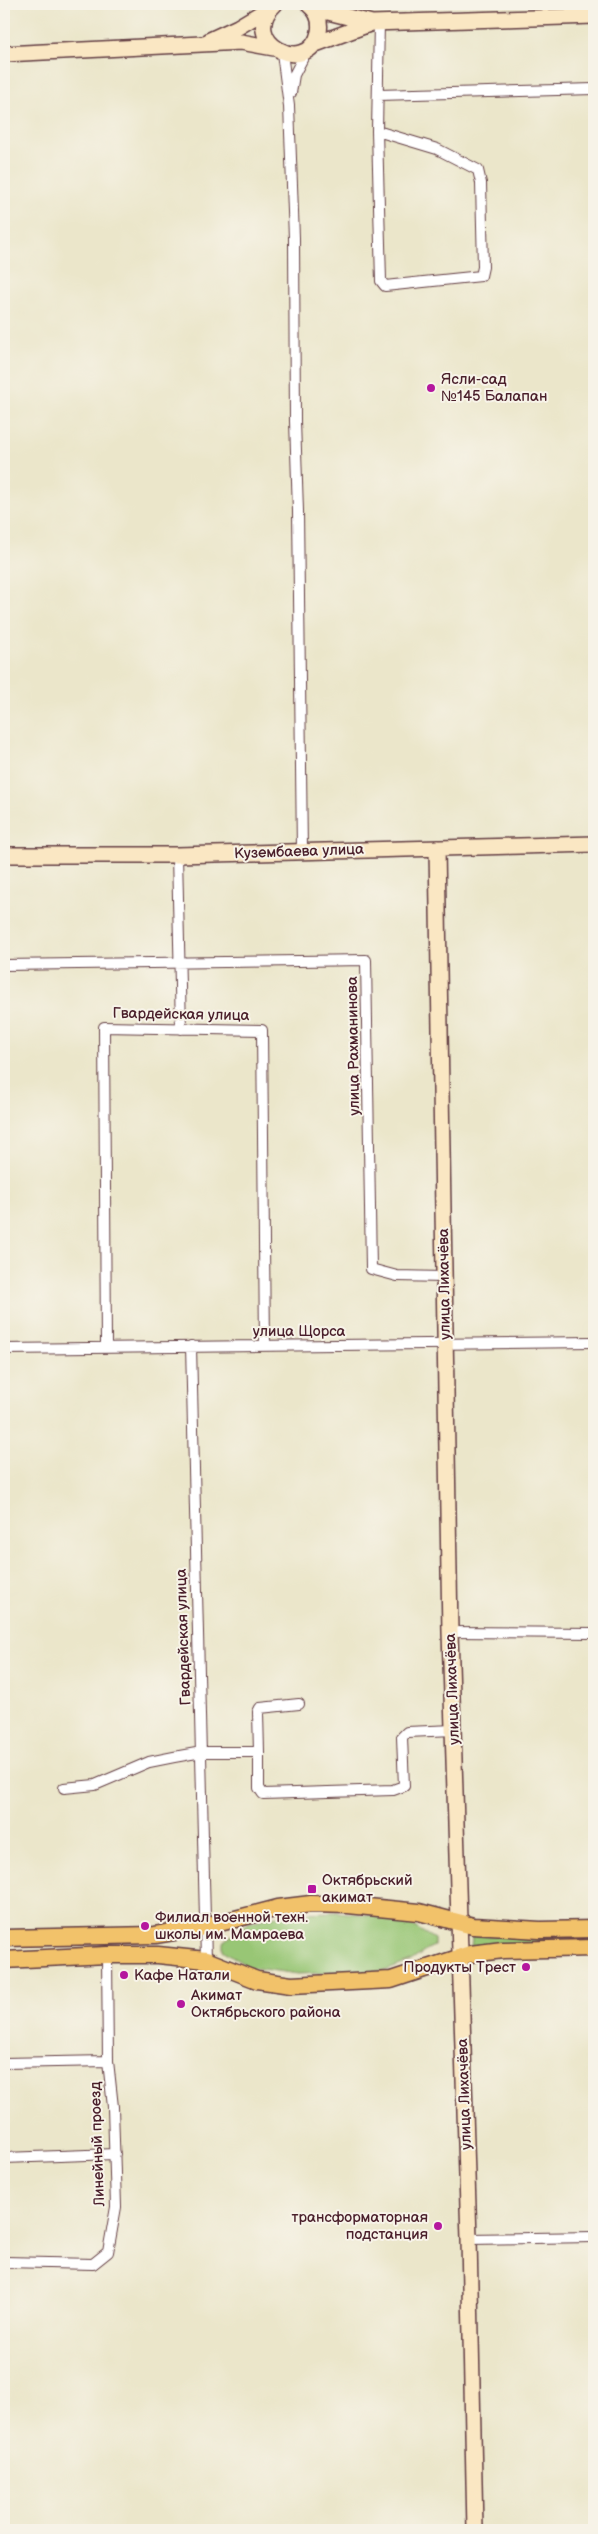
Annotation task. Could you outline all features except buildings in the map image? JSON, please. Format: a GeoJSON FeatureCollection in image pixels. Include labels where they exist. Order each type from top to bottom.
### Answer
{"type":"FeatureCollection","features":[{"type":"Feature","properties":{"kind":"main road"},"geometry":{"type":"LineString","coordinates":[[4,1938],[154,1935],[204,1927],[278,1908],[311,1904],[348,1905],[410,1911],[459,1921],[473,1926],[540,1930],[594,1929]]}},
{"type":"Feature","properties":{"kind":"main road"},"geometry":{"type":"LineString","coordinates":[[4,1960],[107,1955],[158,1955],[206,1960],[257,1980],[291,1985],[391,1980],[459,1957],[503,1950],[594,1948]]}},
{"type":"Feature","properties":{"kind":"street"},"geometry":{"type":"LineString","coordinates":[[200,44],[238,27],[274,4]]}},
{"type":"Feature","properties":{"kind":"street"},"geometry":{"type":"LineString","coordinates":[[274,4],[264,22],[268,40],[278,50],[289,106],[294,238],[302,851]]}},
{"type":"Feature","properties":{"kind":"street"},"geometry":{"type":"LineString","coordinates":[[289,106],[294,75],[320,30],[317,14],[310,6]]}},
{"type":"Feature","properties":{"kind":"street"},"geometry":{"type":"LineString","coordinates":[[310,6],[375,23],[594,16]]}},
{"type":"Feature","properties":{"kind":"street"},"geometry":{"type":"LineString","coordinates":[[4,54],[241,42],[291,54],[375,23]]}},
{"type":"Feature","properties":{"kind":"street"},"geometry":{"type":"LineString","coordinates":[[375,23],[378,95],[377,131],[379,275],[382,284],[385,286],[481,276],[483,267],[481,182],[478,170],[436,149],[377,131]]}},
{"type":"Feature","properties":{"kind":"street"},"geometry":{"type":"LineString","coordinates":[[378,95],[594,89]]}},
{"type":"Feature","properties":{"kind":"street","name":"Кузембаева улица"},"geometry":{"type":"LineString","coordinates":[[4,855],[177,855],[594,844]]}},
{"type":"Feature","properties":{"kind":"street","name":"улица Лихачёва"},"geometry":{"type":"LineString","coordinates":[[437,848],[450,1632],[469,2238],[475,2530]]}},
{"type":"Feature","properties":{"kind":"street"},"geometry":{"type":"LineString","coordinates":[[177,855],[182,1029]]}},
{"type":"Feature","properties":{"kind":"street","name":"улица Рахманинова"},"geometry":{"type":"LineString","coordinates":[[4,965],[366,960],[371,1269],[397,1276],[444,1277]]}},
{"type":"Feature","properties":{"kind":"street","name":"Гвардейская улица"},"geometry":{"type":"LineString","coordinates":[[106,1347],[104,1027],[262,1030],[265,1346]]}},
{"type":"Feature","properties":{"kind":"street","name":"улица Щорса"},"geometry":{"type":"LineString","coordinates":[[4,1349],[594,1342]]}},
{"type":"Feature","properties":{"kind":"street","name":"Гвардейская улица"},"geometry":{"type":"LineString","coordinates":[[191,1346],[206,1960]]}},
{"type":"Feature","properties":{"kind":"street"},"geometry":{"type":"LineString","coordinates":[[450,1632],[594,1633]]}},
{"type":"Feature","properties":{"kind":"street"},"geometry":{"type":"LineString","coordinates":[[298,1704],[260,1708],[258,1712],[259,1788],[264,1794],[393,1790],[404,1786],[402,1737],[407,1732],[454,1730]]}},
{"type":"Feature","properties":{"kind":"street"},"geometry":{"type":"LineString","coordinates":[[64,1788],[96,1785],[149,1762],[202,1752],[259,1752]]}},
{"type":"Feature","properties":{"kind":"street","name":"Линейный проезд"},"geometry":{"type":"LineString","coordinates":[[4,2262],[93,2264],[108,2252],[116,2207],[114,2106],[108,2062],[107,1955]]}},
{"type":"Feature","properties":{"kind":"street"},"geometry":{"type":"LineString","coordinates":[[4,2063],[108,2062]]}},
{"type":"Feature","properties":{"kind":"street"},"geometry":{"type":"LineString","coordinates":[[4,2158],[115,2154]]}},
{"type":"Feature","properties":{"kind":"street"},"geometry":{"type":"LineString","coordinates":[[469,2238],[594,2237]]}},
{"type":"Feature","properties":{"kind":"green space"},"geometry":{"type":"Polygon","coordinates":[[[337,1912],[400,1918],[434,1939],[434,1945],[411,1961],[385,1971],[298,1974],[248,1967],[223,1950],[223,1942],[250,1922],[289,1913],[337,1912]]]}},
{"type":"Feature","properties":{"kind":"green space"},"geometry":{"type":"Polygon","coordinates":[[[594,1934],[594,1946],[471,1949],[472,1936],[594,1934]]]}},
{"type":"Feature","properties":{"kind":"place","name":"Ясли-сад №145 Балапан"},"geometry":{"type":"Point","coordinates":[431,388]}},
{"type":"Feature","properties":{"kind":"place","name":"Октябрьский акимат"},"geometry":{"type":"Point","coordinates":[312,1889]}},
{"type":"Feature","properties":{"kind":"place","name":"Филиал военной техн. школы им. Мамраева"},"geometry":{"type":"Point","coordinates":[145,1926]}},
{"type":"Feature","properties":{"kind":"place","name":"Продукты Трест"},"geometry":{"type":"Point","coordinates":[526,1967]}},
{"type":"Feature","properties":{"kind":"place","name":"Кафе Натали"},"geometry":{"type":"Point","coordinates":[124,1975]}},
{"type":"Feature","properties":{"kind":"place","name":"Акимат Октябрьского района"},"geometry":{"type":"Point","coordinates":[181,2004]}},
{"type":"Feature","properties":{"kind":"place","name":"трансформаторная подстанция"},"geometry":{"type":"Point","coordinates":[438,2226]}}]}
